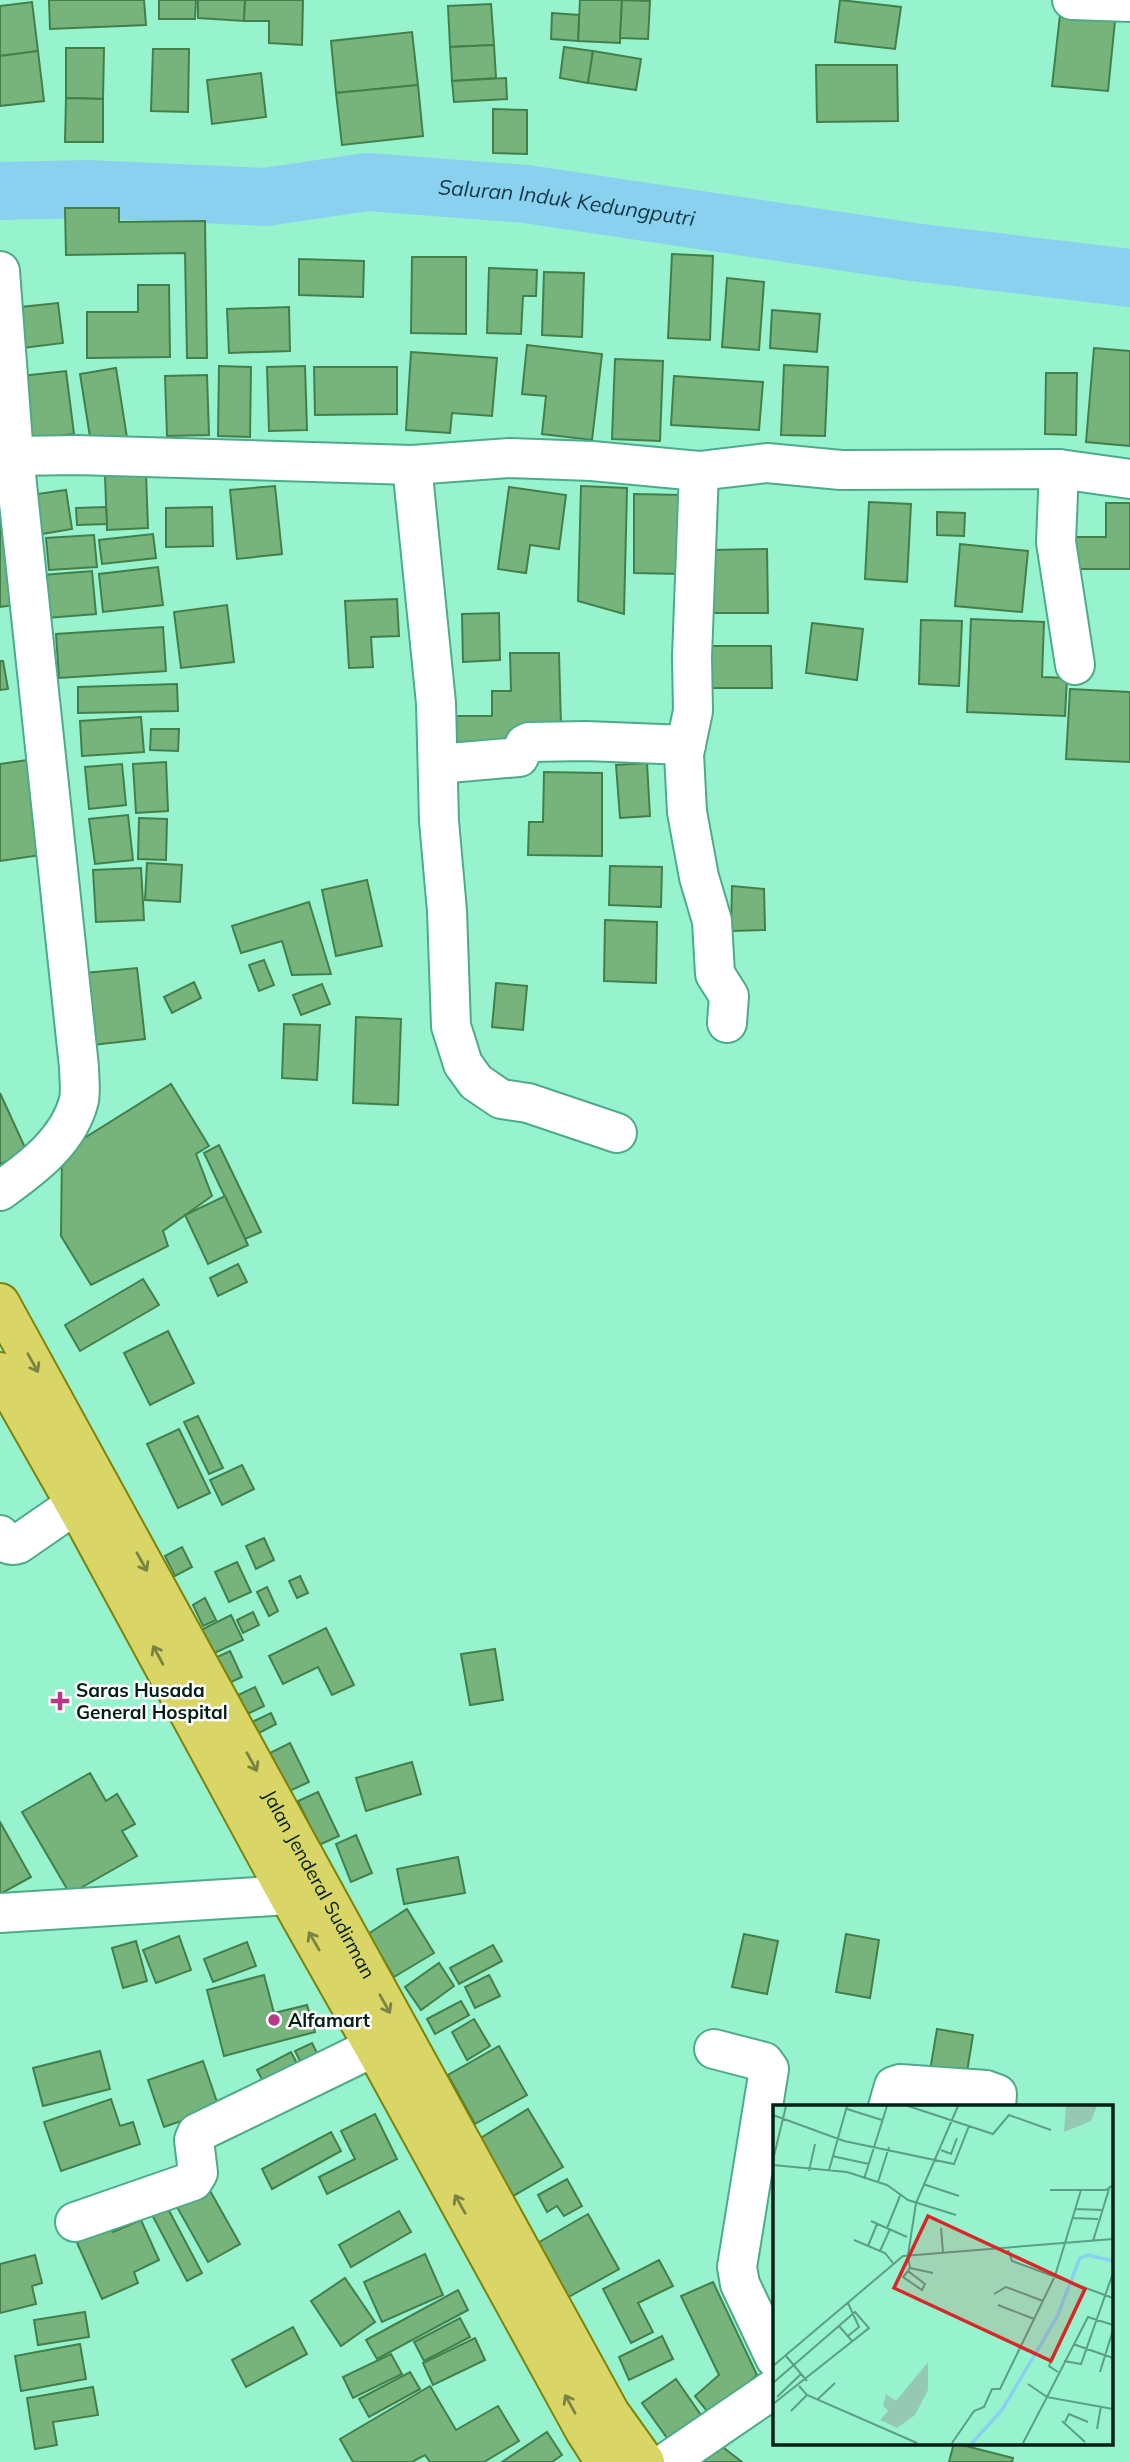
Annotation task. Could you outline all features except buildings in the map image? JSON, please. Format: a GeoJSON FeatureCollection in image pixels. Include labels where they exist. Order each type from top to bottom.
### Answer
{"type":"FeatureCollection","features":[{"type":"Feature","properties":{"kind":"main road","name":"Jalan Jenderal Sudirman"},"geometry":{"type":"LineString","coordinates":[[0,1303],[86,1498],[303,1889],[610,2413],[645,2462]]}},
{"type":"Feature","properties":{"kind":"main road","name":"Jalan Jenderal Sudirman"},"geometry":{"type":"LineString","coordinates":[[0,1372],[86,1498]]}},
{"type":"Feature","properties":{"kind":"main road","name":"Jalan Jenderal Sudirman"},"geometry":{"type":"LineString","coordinates":[[303,1889],[374,2047],[584,2431],[605,2462]]}},
{"type":"Feature","properties":{"kind":"street"},"geometry":{"type":"LineString","coordinates":[[1072,0],[1130,2]]}},
{"type":"Feature","properties":{"kind":"street"},"geometry":{"type":"LineString","coordinates":[[0,271],[7,457],[77,1053],[79,1099],[70,1121],[37,1164],[0,1191]]}},
{"type":"Feature","properties":{"kind":"street"},"geometry":{"type":"LineString","coordinates":[[7,457],[76,455],[412,464],[510,458],[592,461],[699,471],[767,463],[841,470],[1059,469],[1130,479]]}},
{"type":"Feature","properties":{"kind":"street"},"geometry":{"type":"LineString","coordinates":[[412,464],[436,703],[439,821],[447,911],[451,1026],[463,1064],[476,1082],[501,1099],[528,1103],[617,1133]]}},
{"type":"Feature","properties":{"kind":"street"},"geometry":{"type":"LineString","coordinates":[[1059,469],[1056,542],[1074,665]]}},
{"type":"Feature","properties":{"kind":"street"},"geometry":{"type":"LineString","coordinates":[[699,471],[692,657],[693,712],[684,754],[687,812],[699,877],[712,922],[715,974],[729,996],[727,1023]]}},
{"type":"Feature","properties":{"kind":"street"},"geometry":{"type":"LineString","coordinates":[[438,764],[519,757],[524,744],[529,742],[586,741],[686,746]]}},
{"type":"Feature","properties":{"kind":"street"},"geometry":{"type":"LineString","coordinates":[[0,1535],[12,1546],[18,1544],[86,1498]]}},
{"type":"Feature","properties":{"kind":"street"},"geometry":{"type":"LineString","coordinates":[[0,1913],[303,1889]]}},
{"type":"Feature","properties":{"kind":"street"},"geometry":{"type":"LineString","coordinates":[[75,2222],[192,2181],[198,2173],[194,2140],[197,2133],[374,2047]]}},
{"type":"Feature","properties":{"kind":"street"},"geometry":{"type":"LineString","coordinates":[[714,2049],[764,2062],[769,2069],[737,2267],[740,2284],[773,2354]]}},
{"type":"Feature","properties":{"kind":"street"},"geometry":{"type":"LineString","coordinates":[[889,2105],[894,2086],[900,2084],[986,2090],[997,2094],[996,2105]]}},
{"type":"Feature","properties":{"kind":"street"},"geometry":{"type":"LineString","coordinates":[[667,2462],[773,2389]]}},
{"type":"Feature","properties":{"kind":"waterway","name":"Saluran Induk Kedungputri"},"geometry":{"type":"LineString","coordinates":[[0,191],[88,189],[265,197],[367,182],[526,194],[913,252],[1130,278]]}},
{"type":"Feature","properties":{"kind":"place","name":"Saras Husada General Hospital"},"geometry":{"type":"Point","coordinates":[60,1701]}},
{"type":"Feature","properties":{"kind":"place","name":"Alfamart"},"geometry":{"type":"Point","coordinates":[274,2020]}}]}
